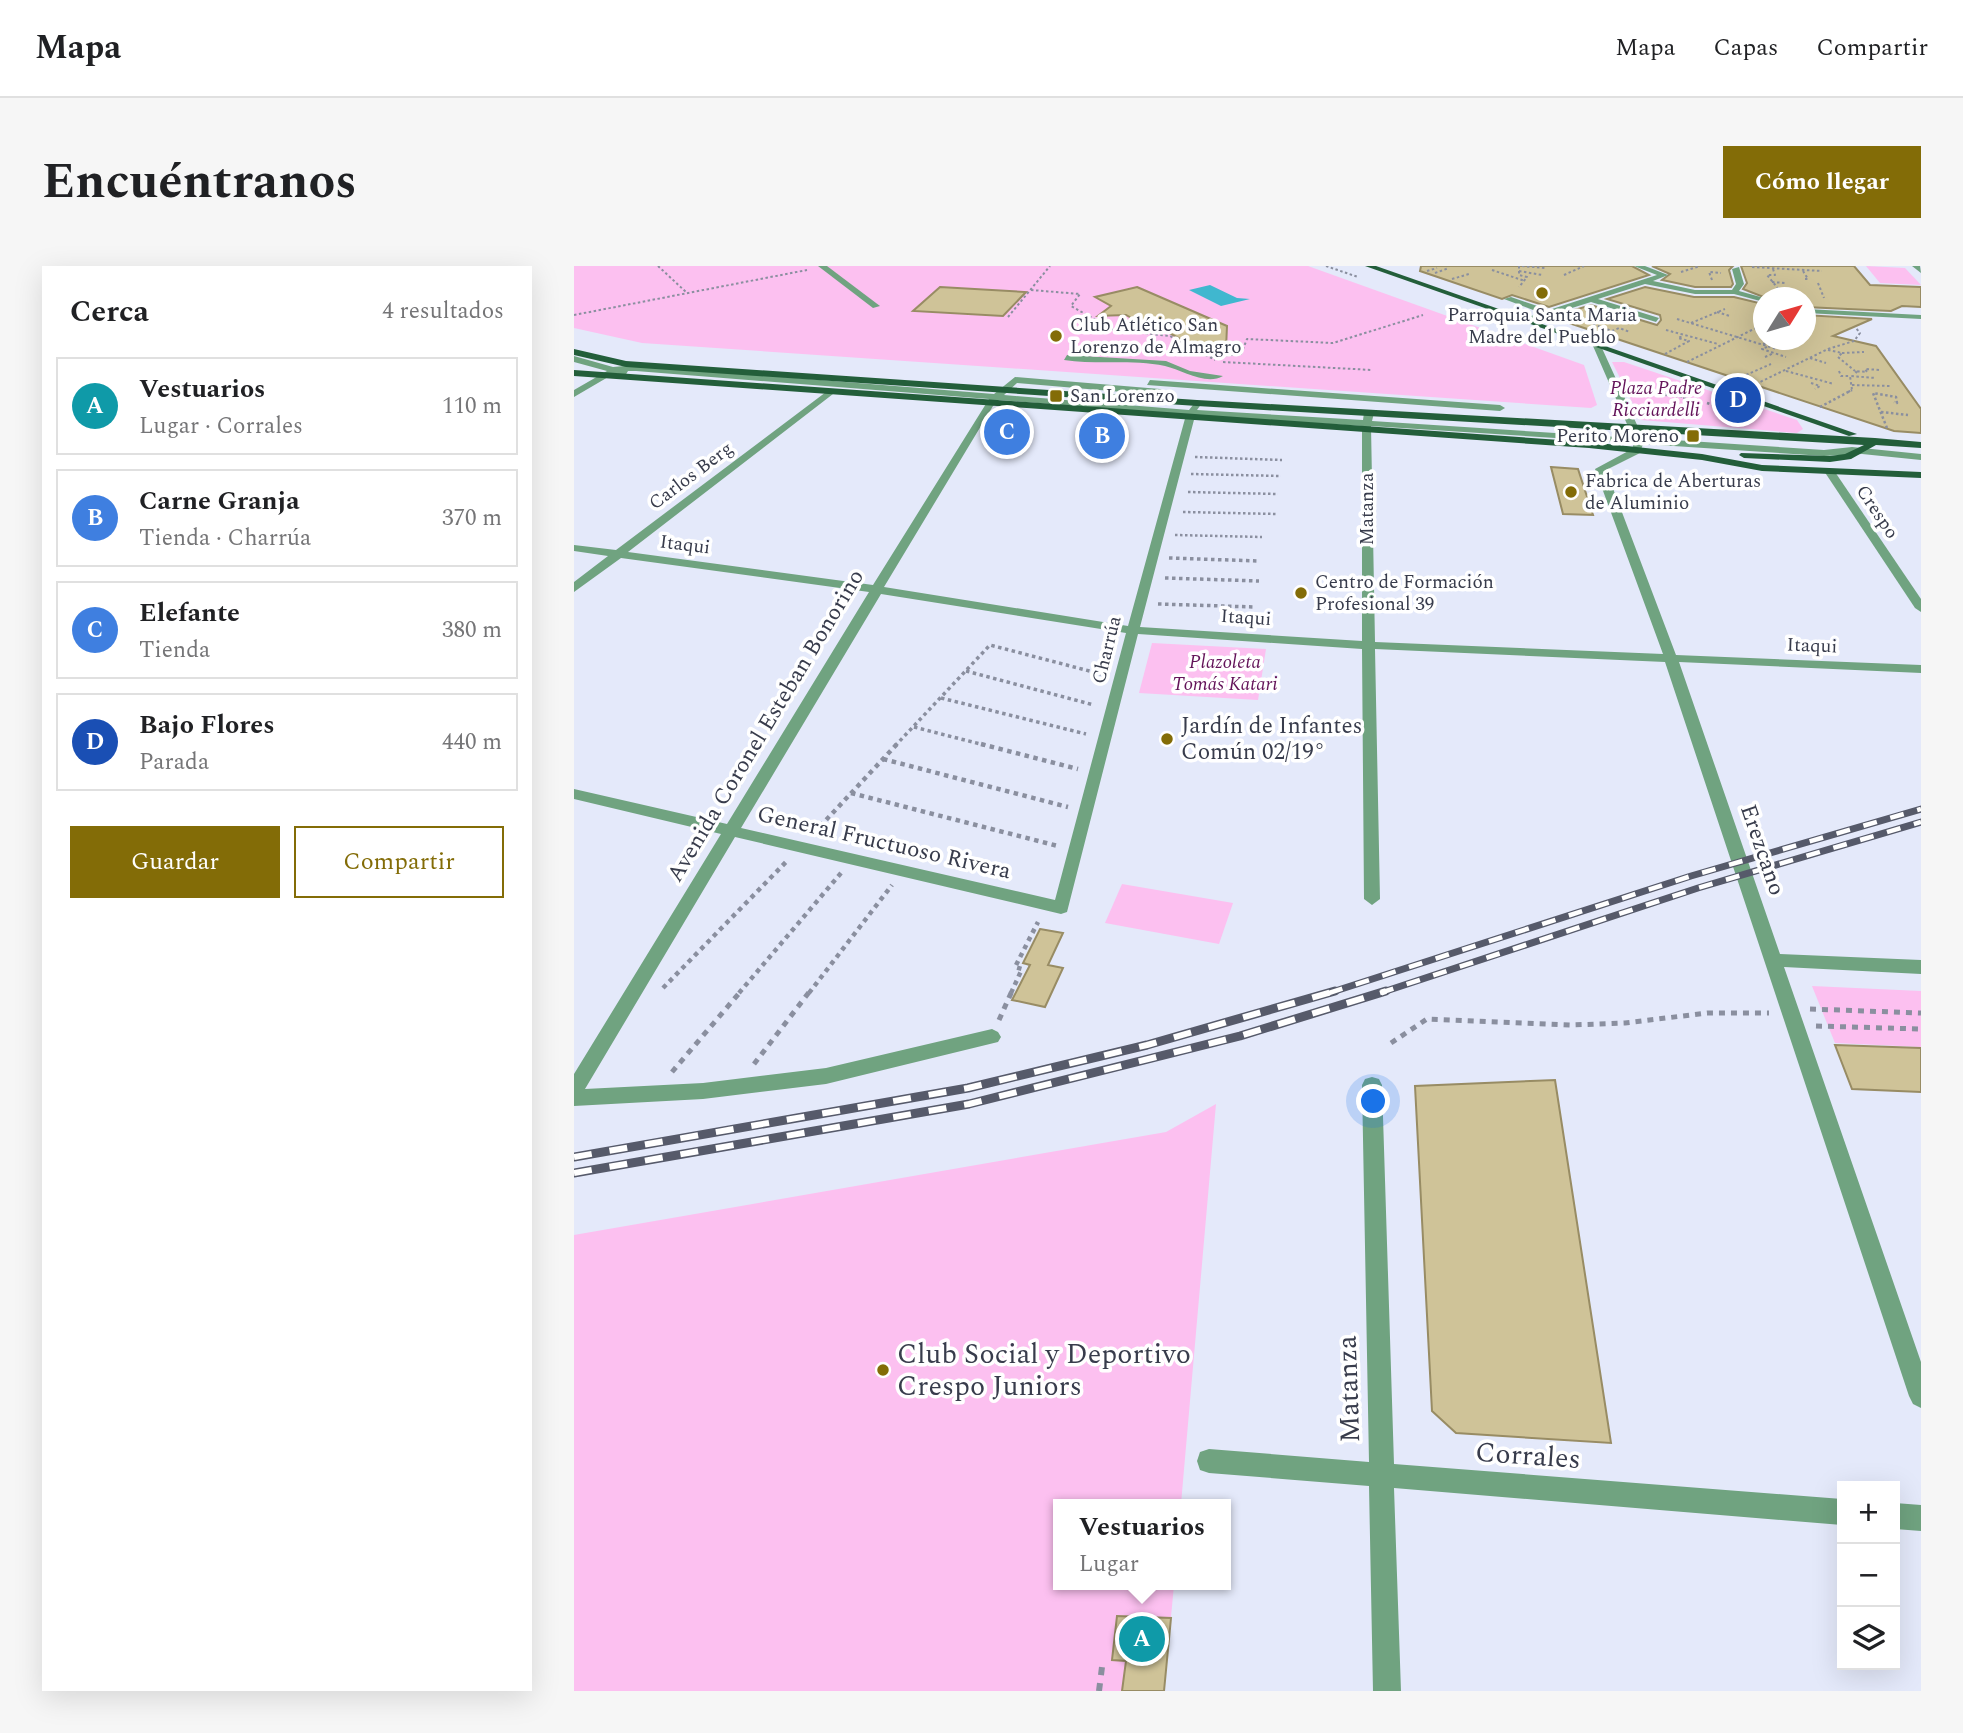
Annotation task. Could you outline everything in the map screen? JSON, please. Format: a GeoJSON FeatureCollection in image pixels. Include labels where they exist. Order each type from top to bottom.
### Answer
{"type":"FeatureCollection","features":[{"type":"Feature","properties":{"kind":"main road"},"geometry":{"type":"LineString","coordinates":[[1369,266],[1919,455]]}},
{"type":"Feature","properties":{"kind":"main road"},"geometry":{"type":"LineString","coordinates":[[1381,266],[1655,360],[1675,370],[1727,384],[1742,393],[1810,412],[1875,439]]}},
{"type":"Feature","properties":{"kind":"main road"},"geometry":{"type":"LineString","coordinates":[[574,352],[626,364],[1192,411]]}},
{"type":"Feature","properties":{"kind":"main road"},"geometry":{"type":"LineString","coordinates":[[574,373],[996,396],[1178,402],[1192,411]]}},
{"type":"Feature","properties":{"kind":"main road"},"geometry":{"type":"LineString","coordinates":[[1368,421],[1434,417],[1637,439],[1702,457],[1762,468],[1921,475]]}},
{"type":"Feature","properties":{"kind":"main road"},"geometry":{"type":"LineString","coordinates":[[1637,439],[1697,429],[1875,439],[1921,445]]}},
{"type":"Feature","properties":{"kind":"main road"},"geometry":{"type":"LineString","coordinates":[[1702,457],[1753,455],[1830,459],[1863,451],[1875,439]]}},
{"type":"Feature","properties":{"kind":"main road"},"geometry":{"type":"LineString","coordinates":[[1897,443],[1919,455]]}},
{"type":"Feature","properties":{"kind":"street"},"geometry":{"type":"LineString","coordinates":[[822,266],[876,306]]}},
{"type":"Feature","properties":{"kind":"street"},"geometry":{"type":"LineString","coordinates":[[1534,318],[1664,275],[1638,266]]}},
{"type":"Feature","properties":{"kind":"street"},"geometry":{"type":"LineString","coordinates":[[1916,266],[1921,271]]}},
{"type":"Feature","properties":{"kind":"street"},"geometry":{"type":"LineString","coordinates":[[1734,292],[1740,284],[1736,269]]}},
{"type":"Feature","properties":{"kind":"street"},"geometry":{"type":"LineString","coordinates":[[1648,282],[1695,292],[1734,292],[1753,297]]}},
{"type":"Feature","properties":{"kind":"street"},"geometry":{"type":"LineString","coordinates":[[1508,299],[1554,313]]}},
{"type":"Feature","properties":{"kind":"street"},"geometry":{"type":"LineString","coordinates":[[1593,300],[1656,320]]}},
{"type":"Feature","properties":{"kind":"street"},"geometry":{"type":"LineString","coordinates":[[1816,311],[1921,317]]}},
{"type":"Feature","properties":{"kind":"street"},"geometry":{"type":"LineString","coordinates":[[1597,346],[1637,439]]}},
{"type":"Feature","properties":{"kind":"street"},"geometry":{"type":"LineString","coordinates":[[1067,358],[1166,365],[1189,373],[1223,372]]}},
{"type":"Feature","properties":{"kind":"street"},"geometry":{"type":"LineString","coordinates":[[574,359],[635,375]]}},
{"type":"Feature","properties":{"kind":"street"},"geometry":{"type":"LineString","coordinates":[[1074,376],[1086,360]]}},
{"type":"Feature","properties":{"kind":"street"},"geometry":{"type":"LineString","coordinates":[[574,394],[626,364]]}},
{"type":"Feature","properties":{"kind":"street"},"geometry":{"type":"LineString","coordinates":[[615,370],[636,368],[827,387]]}},
{"type":"Feature","properties":{"kind":"street"},"geometry":{"type":"LineString","coordinates":[[603,376],[635,375],[827,387]]}},
{"type":"Feature","properties":{"kind":"street"},"geometry":{"type":"LineString","coordinates":[[996,396],[1015,380],[1074,376],[1163,388],[1500,408]]}},
{"type":"Feature","properties":{"kind":"street","name":"Carlos Berg"},"geometry":{"type":"LineString","coordinates":[[574,588],[827,387]]}},
{"type":"Feature","properties":{"kind":"street"},"geometry":{"type":"LineString","coordinates":[[1163,388],[1178,402]]}},
{"type":"Feature","properties":{"kind":"street","name":"Avenida Coronel Esteban Bonorino"},"geometry":{"type":"LineString","coordinates":[[574,1091],[874,589],[996,396]]}},
{"type":"Feature","properties":{"kind":"street"},"geometry":{"type":"LineString","coordinates":[[1434,405],[1434,417]]}},
{"type":"Feature","properties":{"kind":"street"},"geometry":{"type":"LineString","coordinates":[[1192,411],[1368,421]]}},
{"type":"Feature","properties":{"kind":"street"},"geometry":{"type":"LineString","coordinates":[[1192,411],[1824,453],[1863,451],[1919,455]]}},
{"type":"Feature","properties":{"kind":"street","name":"Charrúa"},"geometry":{"type":"LineString","coordinates":[[1054,906],[1076,851],[1157,534],[1192,411]]}},
{"type":"Feature","properties":{"kind":"street","name":"Matanza"},"geometry":{"type":"LineString","coordinates":[[1368,421],[1367,645],[1372,898]]}},
{"type":"Feature","properties":{"kind":"street","name":"Erezcano"},"geometry":{"type":"LineString","coordinates":[[1637,439],[1600,469],[1671,659],[1921,1396]]}},
{"type":"Feature","properties":{"kind":"street","name":"Crespo"},"geometry":{"type":"LineString","coordinates":[[1829,471],[1921,608]]}},
{"type":"Feature","properties":{"kind":"street","name":"Itaqui"},"geometry":{"type":"LineString","coordinates":[[574,548],[874,589],[1132,630],[1367,645],[1921,669]]}},
{"type":"Feature","properties":{"kind":"street","name":"General Fructuoso Rivera"},"geometry":{"type":"LineString","coordinates":[[574,794],[1054,906]]}},
{"type":"Feature","properties":{"kind":"street"},"geometry":{"type":"LineString","coordinates":[[1773,960],[1921,967]]}},
{"type":"Feature","properties":{"kind":"street"},"geometry":{"type":"LineString","coordinates":[[574,1098],[736,1087],[826,1076],[992,1037]]}},
{"type":"Feature","properties":{"kind":"street","name":"Matanza"},"geometry":{"type":"LineString","coordinates":[[1372,1085],[1387,1691]]}},
{"type":"Feature","properties":{"kind":"street","name":"Corrales"},"geometry":{"type":"LineString","coordinates":[[1209,1461],[1837,1512]]}},
{"type":"Feature","properties":{"kind":"street"},"geometry":{"type":"LineString","coordinates":[[1900,1516],[1921,1518]]}},
{"type":"Feature","properties":{"kind":"path"},"geometry":{"type":"LineString","coordinates":[[659,266],[687,293]]}},
{"type":"Feature","properties":{"kind":"path"},"geometry":{"type":"LineString","coordinates":[[574,314],[822,266]]}},
{"type":"Feature","properties":{"kind":"path"},"geometry":{"type":"LineString","coordinates":[[1008,317],[1050,266]]}},
{"type":"Feature","properties":{"kind":"path"},"geometry":{"type":"LineString","coordinates":[[1522,266],[1545,268]]}},
{"type":"Feature","properties":{"kind":"path"},"geometry":{"type":"LineString","coordinates":[[1563,275],[1584,266]]}},
{"type":"Feature","properties":{"kind":"path"},"geometry":{"type":"LineString","coordinates":[[1746,266],[1822,271]]}},
{"type":"Feature","properties":{"kind":"path"},"geometry":{"type":"LineString","coordinates":[[1773,269],[1775,275],[1767,275],[1776,287]]}},
{"type":"Feature","properties":{"kind":"path"},"geometry":{"type":"LineString","coordinates":[[1492,270],[1525,281]]}},
{"type":"Feature","properties":{"kind":"path"},"geometry":{"type":"LineString","coordinates":[[1518,271],[1542,275]]}},
{"type":"Feature","properties":{"kind":"path"},"geometry":{"type":"LineString","coordinates":[[1803,271],[1808,279],[1805,279]]}},
{"type":"Feature","properties":{"kind":"path"},"geometry":{"type":"LineString","coordinates":[[1771,282],[1784,283]]}},
{"type":"Feature","properties":{"kind":"path"},"geometry":{"type":"LineString","coordinates":[[1031,290],[1080,294],[1071,306],[1114,330],[1170,336],[1217,361],[1372,370]]}},
{"type":"Feature","properties":{"kind":"path"},"geometry":{"type":"LineString","coordinates":[[1690,323],[1728,307]]}},
{"type":"Feature","properties":{"kind":"path"},"geometry":{"type":"LineString","coordinates":[[1716,312],[1730,316]]}},
{"type":"Feature","properties":{"kind":"path"},"geometry":{"type":"LineString","coordinates":[[1554,313],[1612,331],[1619,328],[1630,332]]}},
{"type":"Feature","properties":{"kind":"path"},"geometry":{"type":"LineString","coordinates":[[1753,328],[1675,370],[1697,429],[1742,393],[1828,349],[1854,341],[1860,333],[1838,314]]}},
{"type":"Feature","properties":{"kind":"path"},"geometry":{"type":"LineString","coordinates":[[1210,357],[1241,354],[1247,339],[1333,343],[1423,315]]}},
{"type":"Feature","properties":{"kind":"path"},"geometry":{"type":"LineString","coordinates":[[1677,319],[1753,342]]}},
{"type":"Feature","properties":{"kind":"path"},"geometry":{"type":"LineString","coordinates":[[1592,324],[1602,321]]}},
{"type":"Feature","properties":{"kind":"path"},"geometry":{"type":"LineString","coordinates":[[1661,329],[1719,345]]}},
{"type":"Feature","properties":{"kind":"path"},"geometry":{"type":"LineString","coordinates":[[1655,360],[1689,341],[1678,338],[1684,336]]}},
{"type":"Feature","properties":{"kind":"path"},"geometry":{"type":"LineString","coordinates":[[1828,349],[1842,353],[1864,352]]}},
{"type":"Feature","properties":{"kind":"path"},"geometry":{"type":"LineString","coordinates":[[1769,350],[1786,357]]}},
{"type":"Feature","properties":{"kind":"path"},"geometry":{"type":"LineString","coordinates":[[1765,357],[1776,351]]}},
{"type":"Feature","properties":{"kind":"path"},"geometry":{"type":"LineString","coordinates":[[1842,353],[1838,357],[1859,377]]}},
{"type":"Feature","properties":{"kind":"path"},"geometry":{"type":"LineString","coordinates":[[1809,358],[1826,363]]}},
{"type":"Feature","properties":{"kind":"path"},"geometry":{"type":"LineString","coordinates":[[1727,384],[1770,364]]}},
{"type":"Feature","properties":{"kind":"path"},"geometry":{"type":"LineString","coordinates":[[1786,370],[1834,384]]}},
{"type":"Feature","properties":{"kind":"path"},"geometry":{"type":"LineString","coordinates":[[1855,371],[1880,370]]}},
{"type":"Feature","properties":{"kind":"path"},"geometry":{"type":"LineString","coordinates":[[1839,371],[1841,376],[1876,378]]}},
{"type":"Feature","properties":{"kind":"path"},"geometry":{"type":"LineString","coordinates":[[1810,412],[1852,390],[1850,376]]}},
{"type":"Feature","properties":{"kind":"path"},"geometry":{"type":"LineString","coordinates":[[1806,386],[1818,380]]}},
{"type":"Feature","properties":{"kind":"path"},"geometry":{"type":"LineString","coordinates":[[1811,383],[1820,386],[1815,389]]}},
{"type":"Feature","properties":{"kind":"path"},"geometry":{"type":"LineString","coordinates":[[1852,385],[1890,386]]}},
{"type":"Feature","properties":{"kind":"path"},"geometry":{"type":"LineString","coordinates":[[1617,389],[1684,397]]}},
{"type":"Feature","properties":{"kind":"path"},"geometry":{"type":"LineString","coordinates":[[1894,402],[1897,402],[1896,397],[1873,393],[1897,443]]}},
{"type":"Feature","properties":{"kind":"path"},"geometry":{"type":"LineString","coordinates":[[1880,412],[1908,415]]}},
{"type":"Feature","properties":{"kind":"path"},"geometry":{"type":"LineString","coordinates":[[1178,457],[1282,460]]}},
{"type":"Feature","properties":{"kind":"path"},"geometry":{"type":"LineString","coordinates":[[1174,473],[1281,476]]}},
{"type":"Feature","properties":{"kind":"path"},"geometry":{"type":"LineString","coordinates":[[1169,491],[1278,494]]}},
{"type":"Feature","properties":{"kind":"path"},"geometry":{"type":"LineString","coordinates":[[1164,511],[1277,514]]}},
{"type":"Feature","properties":{"kind":"path"},"geometry":{"type":"LineString","coordinates":[[1157,534],[1262,537]]}},
{"type":"Feature","properties":{"kind":"path"},"geometry":{"type":"LineString","coordinates":[[1151,558],[1259,561]]}},
{"type":"Feature","properties":{"kind":"path"},"geometry":{"type":"LineString","coordinates":[[1146,577],[1259,580]]}},
{"type":"Feature","properties":{"kind":"path"},"geometry":{"type":"LineString","coordinates":[[1139,604],[1255,607]]}},
{"type":"Feature","properties":{"kind":"path"},"geometry":{"type":"LineString","coordinates":[[990,645],[1119,679]]}},
{"type":"Feature","properties":{"kind":"path"},"geometry":{"type":"LineString","coordinates":[[966,671],[1112,709]]}},
{"type":"Feature","properties":{"kind":"path"},"geometry":{"type":"LineString","coordinates":[[941,698],[1104,739]]}},
{"type":"Feature","properties":{"kind":"path"},"geometry":{"type":"LineString","coordinates":[[914,727],[1096,774]]}},
{"type":"Feature","properties":{"kind":"path"},"geometry":{"type":"LineString","coordinates":[[883,759],[1086,812]]}},
{"type":"Feature","properties":{"kind":"path"},"geometry":{"type":"LineString","coordinates":[[851,793],[1076,851]]}},
{"type":"Feature","properties":{"kind":"path"},"geometry":{"type":"LineString","coordinates":[[653,1094],[853,859]]}},
{"type":"Feature","properties":{"kind":"path"},"geometry":{"type":"LineString","coordinates":[[736,1087],[904,871]]}},
{"type":"Feature","properties":{"kind":"path"},"geometry":{"type":"LineString","coordinates":[[992,1037],[1022,969],[1015,967],[1054,906]]}},
{"type":"Feature","properties":{"kind":"path"},"geometry":{"type":"LineString","coordinates":[[1391,1043],[1427,1020],[1571,1025],[1625,1023],[1707,1013],[1792,1016],[1921,1013]]}},
{"type":"Feature","properties":{"kind":"path"},"geometry":{"type":"LineString","coordinates":[[1792,1016],[1921,1029]]}},
{"type":"Feature","properties":{"kind":"path"},"geometry":{"type":"LineString","coordinates":[[1098,1691],[1102,1667]]}},
{"type":"Feature","properties":{"kind":"green space","name":"Club Atlético San Lorenzo de Almagro"},"geometry":{"type":"Polygon","coordinates":[[[574,266],[1308,266],[1584,365],[1597,405],[1591,408],[642,343],[574,328],[574,266]]]}},
{"type":"Feature","properties":{"kind":"green space"},"geometry":{"type":"Polygon","coordinates":[[[1866,266],[1905,268],[1921,285],[1880,283],[1866,266]]]}},
{"type":"Feature","properties":{"kind":"green space","name":"Plaza Padre Ricciardelli"},"geometry":{"type":"Polygon","coordinates":[[[1612,362],[1624,362],[1797,420],[1803,429],[1797,433],[1641,420],[1612,362]]]}},
{"type":"Feature","properties":{"kind":"green space","name":"Plazoleta Tomás Katari"},"geometry":{"type":"Polygon","coordinates":[[[1152,643],[1266,649],[1258,700],[1139,693],[1152,643]]]}},
{"type":"Feature","properties":{"kind":"green space"},"geometry":{"type":"Polygon","coordinates":[[[1122,884],[1233,903],[1219,944],[1105,923],[1122,884]]]}},
{"type":"Feature","properties":{"kind":"green space"},"geometry":{"type":"Polygon","coordinates":[[[1812,986],[1921,991],[1921,1047],[1835,1043],[1812,986]]]}},
{"type":"Feature","properties":{"kind":"green space","name":"Club Social y Deportivo Crespo Juniors"},"geometry":{"type":"Polygon","coordinates":[[[1216,1104],[1181,1499],[1053,1499],[1053,1590],[1174,1590],[1164,1691],[574,1691],[574,1235],[1166,1132],[1216,1104]]]}},
{"type":"Feature","properties":{"kind":"water"},"geometry":{"type":"Polygon","coordinates":[[[1210,285],[1237,298],[1250,299],[1221,306],[1189,290],[1210,285]]]}},
{"type":"Feature","properties":{"kind":"building"},"geometry":{"type":"Polygon","coordinates":[[[1421,266],[1632,266],[1649,275],[1549,307],[1512,295],[1502,299],[1420,271],[1421,266]]]}},
{"type":"Feature","properties":{"kind":"building"},"geometry":{"type":"Polygon","coordinates":[[[1652,266],[1733,266],[1729,270],[1733,284],[1731,287],[1695,287],[1662,280],[1670,274],[1652,266]]]}},
{"type":"Feature","properties":{"kind":"building"},"geometry":{"type":"Polygon","coordinates":[[[1741,266],[1854,266],[1870,285],[1921,287],[1921,307],[1902,306],[1891,311],[1816,308],[1816,287],[1753,287],[1753,293],[1743,289],[1747,283],[1741,266]]]}},
{"type":"Feature","properties":{"kind":"building"},"geometry":{"type":"Polygon","coordinates":[[[940,287],[1026,292],[1003,316],[913,311],[940,287]]]}},
{"type":"Feature","properties":{"kind":"building"},"geometry":{"type":"Polygon","coordinates":[[[1137,287],[1227,326],[1226,349],[1202,351],[1153,324],[1142,324],[1126,315],[1098,316],[1111,306],[1095,297],[1137,287]]]}},
{"type":"Feature","properties":{"kind":"building"},"geometry":{"type":"Polygon","coordinates":[[[1645,287],[1694,297],[1734,297],[1753,302],[1753,350],[1816,350],[1816,316],[1872,319],[1833,336],[1876,346],[1921,409],[1921,433],[1894,431],[1551,317],[1591,305],[1657,325],[1661,320],[1660,315],[1607,299],[1645,287]]]}},
{"type":"Feature","properties":{"kind":"building","name":"Fabrica de Aberturas de Aluminio"},"geometry":{"type":"Polygon","coordinates":[[[1551,467],[1578,469],[1593,515],[1563,514],[1551,467]]]}},
{"type":"Feature","properties":{"kind":"building"},"geometry":{"type":"Polygon","coordinates":[[[1040,929],[1063,933],[1048,965],[1063,968],[1045,1007],[1012,1000],[1030,965],[1023,963],[1040,929]]]}},
{"type":"Feature","properties":{"kind":"building"},"geometry":{"type":"Polygon","coordinates":[[[1835,1045],[1921,1048],[1921,1092],[1852,1089],[1835,1045]]]}},
{"type":"Feature","properties":{"kind":"building"},"geometry":{"type":"Polygon","coordinates":[[[1555,1080],[1611,1443],[1456,1433],[1432,1411],[1415,1086],[1555,1080]]]}},
{"type":"Feature","properties":{"kind":"building"},"geometry":{"type":"Polygon","coordinates":[[[1117,1616],[1171,1618],[1164,1691],[1122,1691],[1126,1661],[1112,1660],[1117,1616]]]}},
{"type":"Feature","properties":{"kind":"railway"},"geometry":{"type":"LineString","coordinates":[[1329,993],[1691,876],[1921,809]]}},
{"type":"Feature","properties":{"kind":"railway"},"geometry":{"type":"LineString","coordinates":[[1380,993],[1698,888],[1921,822]]}},
{"type":"Feature","properties":{"kind":"railway"},"geometry":{"type":"LineString","coordinates":[[574,1157],[968,1088],[1147,1045],[1335,991]]}},
{"type":"Feature","properties":{"kind":"railway"},"geometry":{"type":"LineString","coordinates":[[574,1173],[969,1104],[1240,1036],[1386,991]]}},
{"type":"Feature","properties":{"kind":"place","name":"Parroquia Santa Maria Madre del Pueblo"},"geometry":{"type":"Point","coordinates":[1542,293]}},
{"type":"Feature","properties":{"kind":"place","name":"Club Atlético San Lorenzo de Almagro"},"geometry":{"type":"Point","coordinates":[1056,336]}},
{"type":"Feature","properties":{"kind":"place","name":"San Lorenzo"},"geometry":{"type":"Point","coordinates":[1056,396]}},
{"type":"Feature","properties":{"kind":"place","name":"Bajo Flores"},"geometry":{"type":"Point","coordinates":[1738,400]}},
{"type":"Feature","properties":{"kind":"place","name":"Elefante"},"geometry":{"type":"Point","coordinates":[1007,432]}},
{"type":"Feature","properties":{"kind":"place","name":"Carne Granja"},"geometry":{"type":"Point","coordinates":[1102,436]}},
{"type":"Feature","properties":{"kind":"place","name":"Perito Moreno"},"geometry":{"type":"Point","coordinates":[1693,436]}},
{"type":"Feature","properties":{"kind":"place","name":"Fabrica de Aberturas de Aluminio"},"geometry":{"type":"Point","coordinates":[1571,492]}},
{"type":"Feature","properties":{"kind":"place","name":"Centro de Formación Profesional 39"},"geometry":{"type":"Point","coordinates":[1301,593]}},
{"type":"Feature","properties":{"kind":"place","name":"Jardín de Infantes Común 02/19°"},"geometry":{"type":"Point","coordinates":[1167,739]}},
{"type":"Feature","properties":{"kind":"place","name":"Club Social y Deportivo Crespo Juniors"},"geometry":{"type":"Point","coordinates":[883,1370]}},
{"type":"Feature","properties":{"kind":"place","name":"Vestuarios"},"geometry":{"type":"Point","coordinates":[1142,1639]}}]}
